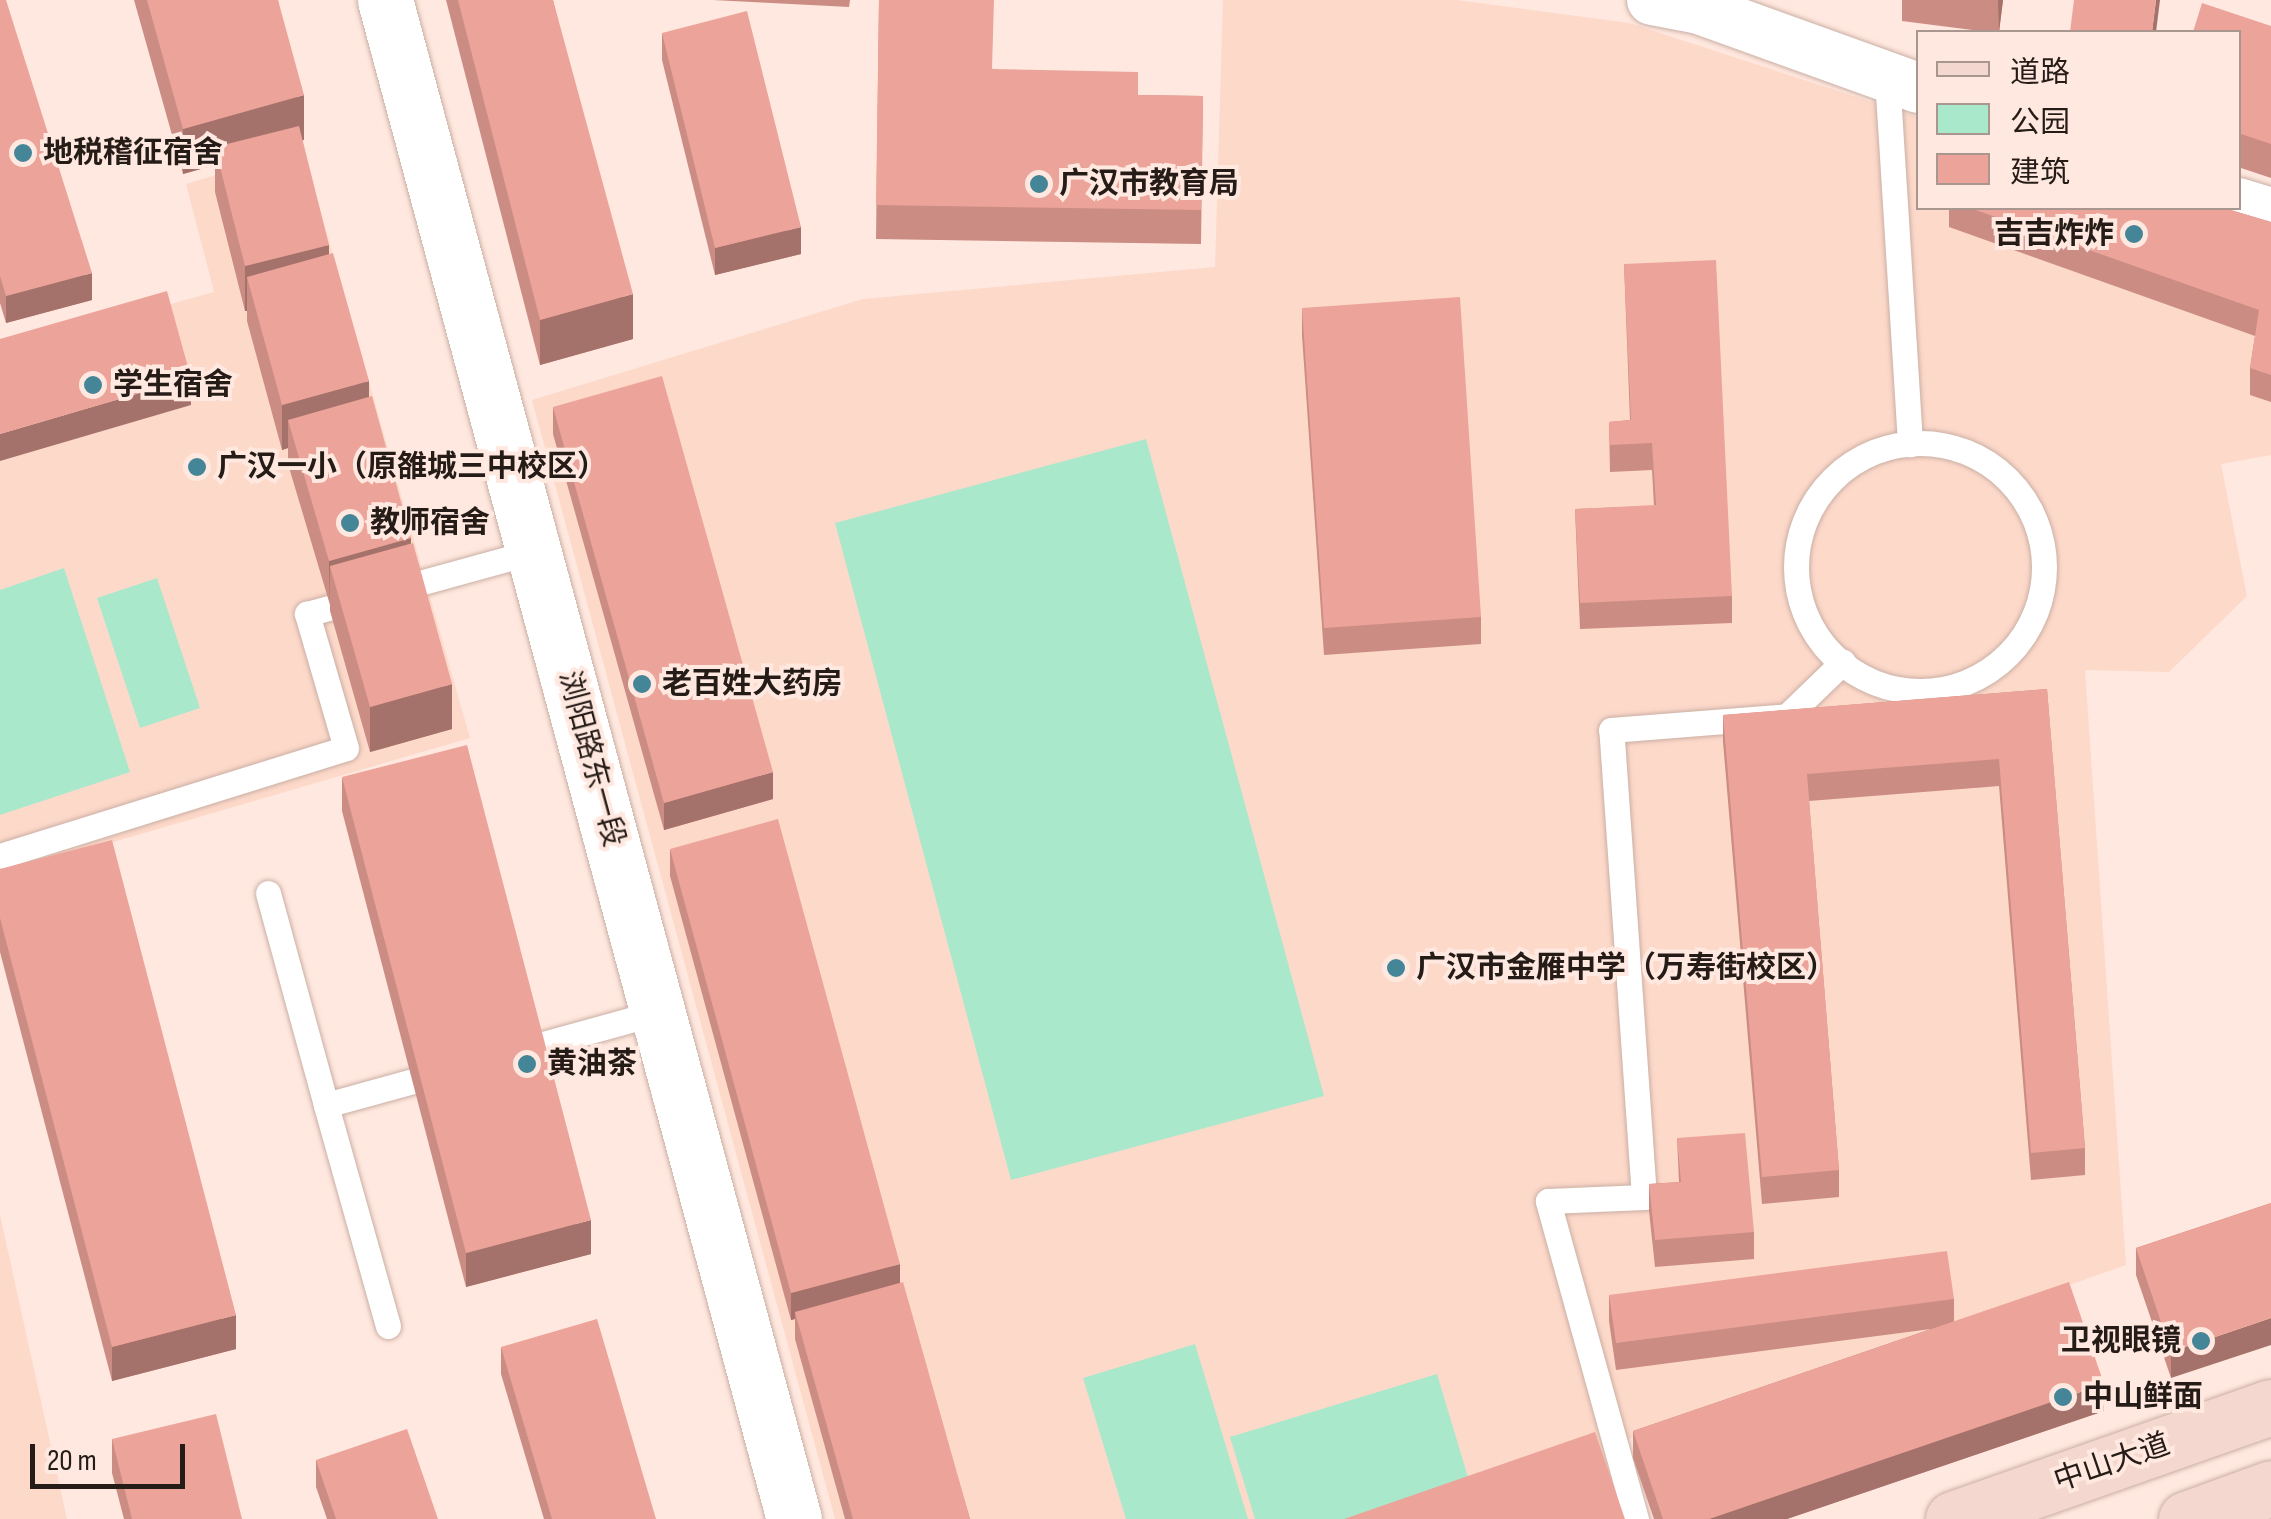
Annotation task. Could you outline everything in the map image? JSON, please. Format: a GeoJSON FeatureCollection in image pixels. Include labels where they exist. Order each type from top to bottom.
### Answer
{"type":"FeatureCollection","features":[{"type":"Feature","properties":{"kind":"main road","name":"中山大道"},"geometry":{"type":"LineString","coordinates":[[1954,1519],[2271,1407]]}},
{"type":"Feature","properties":{"kind":"main road"},"geometry":{"type":"LineString","coordinates":[[2186,1519],[2271,1488]]}},
{"type":"Feature","properties":{"kind":"street","name":"浏阳路东一段"},"geometry":{"type":"LineString","coordinates":[[385,0],[794,1519]]}},
{"type":"Feature","properties":{"kind":"street"},"geometry":{"type":"LineString","coordinates":[[1652,0],[1700,9],[1903,83]]}},
{"type":"Feature","properties":{"kind":"street"},"geometry":{"type":"LineString","coordinates":[[2241,204],[2271,214]]}},
{"type":"Feature","properties":{"kind":"lane"},"geometry":{"type":"LineString","coordinates":[[1903,83],[1910,444]]}},
{"type":"Feature","properties":{"kind":"lane"},"geometry":{"type":"LineString","coordinates":[[1910,444],[1968,452],[2002,473],[2028,505],[2042,543],[2044,584],[2032,622],[2009,656],[1974,680],[1934,692],[1892,689],[1843,662],[1822,645],[1803,608],[1796,566],[1803,526],[1822,490],[1852,462],[1910,444]]}},
{"type":"Feature","properties":{"kind":"lane"},"geometry":{"type":"LineString","coordinates":[[0,856],[346,748],[307,614],[535,552]]}},
{"type":"Feature","properties":{"kind":"lane"},"geometry":{"type":"LineString","coordinates":[[1636,1519],[1548,1202],[1644,1197],[1610,730],[1787,716],[1843,662]]}},
{"type":"Feature","properties":{"kind":"lane"},"geometry":{"type":"LineString","coordinates":[[268,893],[388,1326]]}},
{"type":"Feature","properties":{"kind":"lane"},"geometry":{"type":"LineString","coordinates":[[326,1105],[659,1012]]}},
{"type":"Feature","properties":{"kind":"shaded area","name":"广汉市金雁中学（万寿街校区）"},"geometry":{"type":"Polygon","coordinates":[[[1223,0],[1457,0],[1629,23],[1916,116],[1916,210],[2170,210],[2271,247],[2271,455],[2221,464],[2247,596],[2169,672],[2085,670],[2126,1265],[1623,1441],[1648,1519],[835,1519],[532,400],[863,299],[1215,267],[1223,0]]]}},
{"type":"Feature","properties":{"kind":"shaded area","name":"广汉一小（原雒城三中校区）"},"geometry":{"type":"Polygon","coordinates":[[[303,149],[470,738],[0,875],[0,352],[214,292],[186,184],[303,149]]]}},
{"type":"Feature","properties":{"kind":"shaded area"},"geometry":{"type":"Polygon","coordinates":[[[0,1215],[67,1519],[0,1519],[0,1215]]]}},
{"type":"Feature","properties":{"kind":"green space"},"geometry":{"type":"Polygon","coordinates":[[[1146,439],[1324,1096],[1011,1180],[835,523],[1146,439]]]}},
{"type":"Feature","properties":{"kind":"green space"},"geometry":{"type":"Polygon","coordinates":[[[64,568],[130,772],[0,815],[0,590],[64,568]]]}},
{"type":"Feature","properties":{"kind":"green space"},"geometry":{"type":"Polygon","coordinates":[[[157,578],[200,708],[140,728],[97,598],[157,578]]]}},
{"type":"Feature","properties":{"kind":"green space"},"geometry":{"type":"Polygon","coordinates":[[[1195,1344],[1248,1519],[1126,1519],[1083,1378],[1195,1344]]]}},
{"type":"Feature","properties":{"kind":"green space"},"geometry":{"type":"Polygon","coordinates":[[[1437,1374],[1471,1487],[1365,1519],[1255,1519],[1230,1437],[1437,1374]]]}},
{"type":"Feature","properties":{"kind":"building","name":"地税稽征宿舍"},"geometry":{"type":"Polygon","coordinates":[[[0,0],[6,0],[92,273],[6,296],[0,276],[0,0]]]}},
{"type":"Feature","properties":{"kind":"building"},"geometry":{"type":"Polygon","coordinates":[[[147,0],[278,0],[304,95],[183,129],[147,0]]]}},
{"type":"Feature","properties":{"kind":"building"},"geometry":{"type":"Polygon","coordinates":[[[458,0],[553,0],[633,294],[540,320],[458,0]]]}},
{"type":"Feature","properties":{"kind":"building","name":"广汉市教育局"},"geometry":{"type":"Polygon","coordinates":[[[879,0],[994,0],[992,69],[1138,72],[1138,95],[1203,96],[1201,210],[876,205],[879,0]]]}},
{"type":"Feature","properties":{"kind":"building"},"geometry":{"type":"Polygon","coordinates":[[[2074,0],[2156,0],[2152,30],[2070,30],[2074,0]]]}},
{"type":"Feature","properties":{"kind":"building"},"geometry":{"type":"Polygon","coordinates":[[[2202,3],[2271,26],[2271,144],[2241,134],[2241,30],[2194,30],[2202,3]]]}},
{"type":"Feature","properties":{"kind":"building"},"geometry":{"type":"Polygon","coordinates":[[[747,11],[801,227],[715,248],[662,33],[747,11]]]}},
{"type":"Feature","properties":{"kind":"building"},"geometry":{"type":"Polygon","coordinates":[[[299,126],[329,245],[245,266],[215,147],[299,126]]]}},
{"type":"Feature","properties":{"kind":"building"},"geometry":{"type":"Polygon","coordinates":[[[1976,210],[2231,210],[2271,222],[2271,375],[2250,368],[2259,310],[1976,210]]]}},
{"type":"Feature","properties":{"kind":"building"},"geometry":{"type":"Polygon","coordinates":[[[333,253],[369,381],[282,405],[247,277],[333,253]]]}},
{"type":"Feature","properties":{"kind":"building"},"geometry":{"type":"Polygon","coordinates":[[[1716,260],[1732,596],[1580,603],[1575,509],[1656,505],[1652,443],[1610,445],[1609,422],[1631,420],[1624,264],[1716,260]]]}},
{"type":"Feature","properties":{"kind":"building","name":"学生宿舍"},"geometry":{"type":"Polygon","coordinates":[[[167,291],[191,378],[0,434],[0,339],[167,291]]]}},
{"type":"Feature","properties":{"kind":"building"},"geometry":{"type":"Polygon","coordinates":[[[1460,297],[1481,617],[1324,628],[1302,308],[1460,297]]]}},
{"type":"Feature","properties":{"kind":"building"},"geometry":{"type":"Polygon","coordinates":[[[662,376],[773,772],[664,803],[553,407],[662,376]]]}},
{"type":"Feature","properties":{"kind":"building","name":"教师宿舍"},"geometry":{"type":"Polygon","coordinates":[[[372,396],[411,538],[329,561],[288,420],[372,396]]]}},
{"type":"Feature","properties":{"kind":"building","name":"教师宿舍"},"geometry":{"type":"Polygon","coordinates":[[[413,543],[452,684],[370,707],[330,566],[413,543]]]}},
{"type":"Feature","properties":{"kind":"building"},"geometry":{"type":"Polygon","coordinates":[[[2047,689],[2085,1148],[2031,1153],[1999,759],[1807,774],[1839,1170],[1762,1177],[1723,715],[2047,689]]]}},
{"type":"Feature","properties":{"kind":"building"},"geometry":{"type":"Polygon","coordinates":[[[467,745],[591,1220],[466,1253],[342,777],[467,745]]]}},
{"type":"Feature","properties":{"kind":"building"},"geometry":{"type":"Polygon","coordinates":[[[778,819],[900,1264],[791,1293],[670,849],[778,819]]]}},
{"type":"Feature","properties":{"kind":"building"},"geometry":{"type":"Polygon","coordinates":[[[112,840],[236,1315],[112,1347],[0,918],[0,869],[112,840]]]}},
{"type":"Feature","properties":{"kind":"building"},"geometry":{"type":"Polygon","coordinates":[[[1745,1133],[1754,1232],[1655,1240],[1649,1184],[1681,1182],[1677,1138],[1745,1133]]]}},
{"type":"Feature","properties":{"kind":"building"},"geometry":{"type":"Polygon","coordinates":[[[2271,1203],[2271,1318],[2171,1352],[2136,1248],[2271,1203]]]}},
{"type":"Feature","properties":{"kind":"building"},"geometry":{"type":"Polygon","coordinates":[[[1947,1251],[1954,1299],[1616,1343],[1609,1295],[1947,1251]]]}},
{"type":"Feature","properties":{"kind":"building"},"geometry":{"type":"Polygon","coordinates":[[[903,1282],[970,1519],[853,1519],[795,1312],[903,1282]]]}},
{"type":"Feature","properties":{"kind":"building"},"geometry":{"type":"Polygon","coordinates":[[[2069,1282],[2104,1384],[1709,1519],[1663,1519],[1633,1431],[2069,1282]]]}},
{"type":"Feature","properties":{"kind":"building"},"geometry":{"type":"Polygon","coordinates":[[[597,1319],[656,1519],[552,1519],[501,1347],[597,1319]]]}},
{"type":"Feature","properties":{"kind":"building"},"geometry":{"type":"Polygon","coordinates":[[[216,1414],[242,1519],[132,1519],[112,1439],[216,1414]]]}},
{"type":"Feature","properties":{"kind":"building"},"geometry":{"type":"Polygon","coordinates":[[[407,1429],[438,1519],[336,1519],[316,1460],[407,1429]]]}},
{"type":"Feature","properties":{"kind":"building"},"geometry":{"type":"Polygon","coordinates":[[[1595,1432],[1625,1519],[1344,1519],[1595,1432]]]}},
{"type":"Feature","properties":{"kind":"place","name":"地税稽征宿舍"},"geometry":{"type":"Point","coordinates":[23,153]}},
{"type":"Feature","properties":{"kind":"place","name":"广汉市教育局"},"geometry":{"type":"Point","coordinates":[1039,184]}},
{"type":"Feature","properties":{"kind":"place","name":"吉吉炸炸"},"geometry":{"type":"Point","coordinates":[2134,234]}},
{"type":"Feature","properties":{"kind":"place","name":"学生宿舍"},"geometry":{"type":"Point","coordinates":[93,385]}},
{"type":"Feature","properties":{"kind":"place","name":"广汉一小（原雒城三中校区）"},"geometry":{"type":"Point","coordinates":[197,467]}},
{"type":"Feature","properties":{"kind":"place","name":"教师宿舍"},"geometry":{"type":"Point","coordinates":[350,523]}},
{"type":"Feature","properties":{"kind":"place","name":"老百姓大药房"},"geometry":{"type":"Point","coordinates":[642,684]}},
{"type":"Feature","properties":{"kind":"place","name":"广汉市金雁中学（万寿街校区）"},"geometry":{"type":"Point","coordinates":[1396,968]}},
{"type":"Feature","properties":{"kind":"place","name":"黄油茶"},"geometry":{"type":"Point","coordinates":[527,1064]}},
{"type":"Feature","properties":{"kind":"place","name":"卫视眼镜"},"geometry":{"type":"Point","coordinates":[2201,1341]}},
{"type":"Feature","properties":{"kind":"place","name":"中山鲜面"},"geometry":{"type":"Point","coordinates":[2063,1397]}}]}
